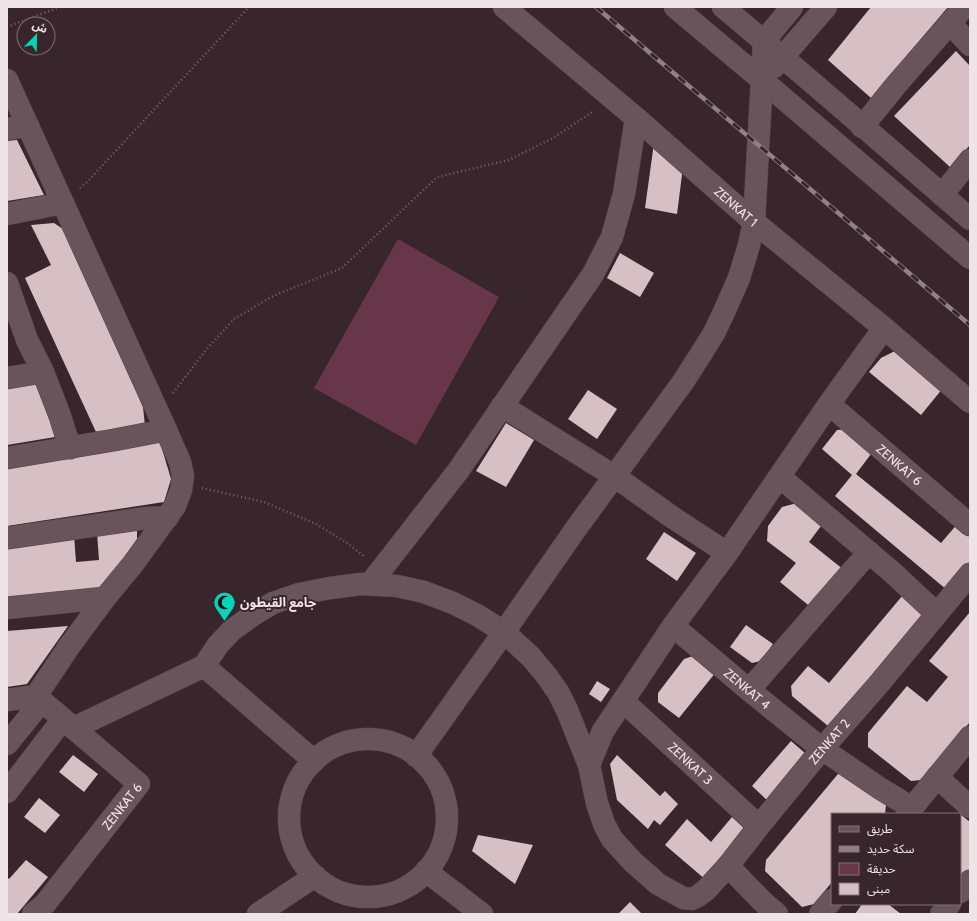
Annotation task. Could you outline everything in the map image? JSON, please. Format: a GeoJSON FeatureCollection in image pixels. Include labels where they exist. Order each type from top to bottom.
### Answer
{"type":"FeatureCollection","features":[{"type":"Feature","properties":{"kind":"street","name":"ZENKAT 1"},"geometry":{"type":"LineString","coordinates":[[504,7],[636,118],[754,222],[884,328],[970,402]]}},
{"type":"Feature","properties":{"kind":"street"},"geometry":{"type":"LineString","coordinates":[[675,7],[970,258]]}},
{"type":"Feature","properties":{"kind":"street"},"geometry":{"type":"LineString","coordinates":[[723,7],[970,219]]}},
{"type":"Feature","properties":{"kind":"street"},"geometry":{"type":"LineString","coordinates":[[416,756],[614,476],[683,382],[714,333],[739,278],[750,245],[754,222],[764,41],[792,7]]}},
{"type":"Feature","properties":{"kind":"street"},"geometry":{"type":"LineString","coordinates":[[762,80],[826,7]]}},
{"type":"Feature","properties":{"kind":"street"},"geometry":{"type":"LineString","coordinates":[[862,127],[896,85],[957,15],[970,45]]}},
{"type":"Feature","properties":{"kind":"street"},"geometry":{"type":"LineString","coordinates":[[7,80],[163,421],[180,462],[183,476],[181,490],[176,506],[68,648],[39,698],[7,744]]}},
{"type":"Feature","properties":{"kind":"street"},"geometry":{"type":"LineString","coordinates":[[7,792],[69,724],[204,666],[218,645],[232,630],[273,603],[299,594],[362,584],[376,577],[458,471],[593,274],[612,237],[624,194],[636,118]]}},
{"type":"Feature","properties":{"kind":"street"},"geometry":{"type":"LineString","coordinates":[[7,129],[28,126]]}},
{"type":"Feature","properties":{"kind":"street"},"geometry":{"type":"LineString","coordinates":[[942,195],[970,160]]}},
{"type":"Feature","properties":{"kind":"street"},"geometry":{"type":"LineString","coordinates":[[7,214],[63,203]]}},
{"type":"Feature","properties":{"kind":"street"},"geometry":{"type":"LineString","coordinates":[[7,283],[13,317],[27,340],[43,372],[60,416],[70,448]]}},
{"type":"Feature","properties":{"kind":"street"},"geometry":{"type":"LineString","coordinates":[[589,765],[603,731],[673,626],[727,553],[829,404],[884,328]]}},
{"type":"Feature","properties":{"kind":"street"},"geometry":{"type":"LineString","coordinates":[[7,378],[43,372]]}},
{"type":"Feature","properties":{"kind":"street","name":"ZENKAT 6"},"geometry":{"type":"LineString","coordinates":[[829,404],[970,525]]}},
{"type":"Feature","properties":{"kind":"street"},"geometry":{"type":"LineString","coordinates":[[502,406],[614,476],[672,517],[727,553]]}},
{"type":"Feature","properties":{"kind":"street"},"geometry":{"type":"LineString","coordinates":[[7,458],[70,448],[163,421]]}},
{"type":"Feature","properties":{"kind":"street"},"geometry":{"type":"LineString","coordinates":[[780,477],[892,572],[937,614]]}},
{"type":"Feature","properties":{"kind":"street"},"geometry":{"type":"LineString","coordinates":[[7,538],[146,518],[168,517]]}},
{"type":"Feature","properties":{"kind":"street"},"geometry":{"type":"LineString","coordinates":[[749,690],[869,552]]}},
{"type":"Feature","properties":{"kind":"street","name":"ZENKAT 2"},"geometry":{"type":"LineString","coordinates":[[589,765],[597,803],[604,824],[612,839],[633,862],[658,884],[683,898],[692,899],[698,896],[706,890],[728,866],[822,749],[878,685],[970,574]]}},
{"type":"Feature","properties":{"kind":"street"},"geometry":{"type":"LineString","coordinates":[[376,577],[397,586],[424,592],[453,604],[477,615],[504,632],[531,657],[558,692],[574,726],[589,765]]}},
{"type":"Feature","properties":{"kind":"street"},"geometry":{"type":"LineString","coordinates":[[7,608],[105,598]]}},
{"type":"Feature","properties":{"kind":"street","name":"ZENKAT 4"},"geometry":{"type":"LineString","coordinates":[[673,626],[822,749],[881,789],[910,811]]}},
{"type":"Feature","properties":{"kind":"street"},"geometry":{"type":"LineString","coordinates":[[204,666],[314,761]]}},
{"type":"Feature","properties":{"kind":"street"},"geometry":{"type":"LineString","coordinates":[[7,700],[39,698]]}},
{"type":"Feature","properties":{"kind":"street","name":"ZENKAT 6"},"geometry":{"type":"LineString","coordinates":[[39,698],[139,784],[45,911]]}},
{"type":"Feature","properties":{"kind":"street","name":"ZENKAT 3"},"geometry":{"type":"LineString","coordinates":[[623,701],[759,826]]}},
{"type":"Feature","properties":{"kind":"street"},"geometry":{"type":"LineString","coordinates":[[910,811],[970,737]]}},
{"type":"Feature","properties":{"kind":"street"},"geometry":{"type":"LineString","coordinates":[[366,740],[387,742],[407,750],[416,756],[424,763],[437,780],[447,812],[447,822],[442,844],[438,854],[426,871],[419,878],[404,888],[395,892],[376,896],[358,896],[348,894],[322,882],[308,869],[297,852],[290,832],[289,817],[291,802],[302,774],[325,752],[344,743],[366,740]]}},
{"type":"Feature","properties":{"kind":"street"},"geometry":{"type":"LineString","coordinates":[[937,777],[970,807]]}},
{"type":"Feature","properties":{"kind":"street"},"geometry":{"type":"LineString","coordinates":[[728,866],[763,902],[777,914]]}},
{"type":"Feature","properties":{"kind":"street"},"geometry":{"type":"LineString","coordinates":[[426,871],[482,914]]}},
{"type":"Feature","properties":{"kind":"street"},"geometry":{"type":"LineString","coordinates":[[258,914],[315,876]]}},
{"type":"Feature","properties":{"kind":"street"},"geometry":{"type":"LineString","coordinates":[[961,891],[970,881]]}},
{"type":"Feature","properties":{"kind":"street"},"geometry":{"type":"LineString","coordinates":[[820,914],[831,901]]}},
{"type":"Feature","properties":{"kind":"street"},"geometry":{"type":"LineString","coordinates":[[941,914],[949,905]]}},
{"type":"Feature","properties":{"kind":"path"},"geometry":{"type":"LineString","coordinates":[[7,27],[60,7]]}},
{"type":"Feature","properties":{"kind":"path"},"geometry":{"type":"LineString","coordinates":[[63,203],[87,182],[249,7]]}},
{"type":"Feature","properties":{"kind":"path"},"geometry":{"type":"LineString","coordinates":[[163,421],[206,350],[234,320],[273,296],[342,268],[437,177],[508,160],[553,138],[612,98]]}},
{"type":"Feature","properties":{"kind":"path"},"geometry":{"type":"LineString","coordinates":[[182,483],[264,502],[316,524],[348,543],[376,577]]}},
{"type":"Feature","properties":{"kind":"green space"},"geometry":{"type":"Polygon","coordinates":[[[398,239],[499,297],[416,445],[314,388],[398,239]]]}},
{"type":"Feature","properties":{"kind":"building"},"geometry":{"type":"Polygon","coordinates":[[[871,7],[948,7],[871,98],[828,60],[871,7]]]}},
{"type":"Feature","properties":{"kind":"building"},"geometry":{"type":"Polygon","coordinates":[[[956,51],[970,66],[970,145],[950,167],[894,116],[956,51]]]}},
{"type":"Feature","properties":{"kind":"building"},"geometry":{"type":"Polygon","coordinates":[[[17,140],[44,195],[7,201],[7,141],[17,140]]]}},
{"type":"Feature","properties":{"kind":"building"},"geometry":{"type":"Polygon","coordinates":[[[654,143],[683,167],[677,214],[645,208],[654,143]]]}},
{"type":"Feature","properties":{"kind":"building"},"geometry":{"type":"Polygon","coordinates":[[[54,223],[69,233],[143,407],[145,426],[96,432],[25,278],[51,265],[31,225],[54,223]]]}},
{"type":"Feature","properties":{"kind":"building"},"geometry":{"type":"Polygon","coordinates":[[[620,253],[654,273],[640,297],[607,278],[620,253]]]}},
{"type":"Feature","properties":{"kind":"building"},"geometry":{"type":"Polygon","coordinates":[[[897,350],[943,388],[921,415],[869,372],[881,358],[897,350]]]}},
{"type":"Feature","properties":{"kind":"building"},"geometry":{"type":"Polygon","coordinates":[[[41,378],[55,437],[7,445],[7,383],[41,378]]]}},
{"type":"Feature","properties":{"kind":"building"},"geometry":{"type":"Polygon","coordinates":[[[588,390],[617,409],[597,439],[568,419],[588,390]]]}},
{"type":"Feature","properties":{"kind":"building"},"geometry":{"type":"Polygon","coordinates":[[[506,423],[534,440],[506,487],[476,471],[506,423]]]}},
{"type":"Feature","properties":{"kind":"building"},"geometry":{"type":"Polygon","coordinates":[[[848,429],[874,450],[856,474],[941,543],[959,522],[970,532],[970,569],[947,590],[835,496],[852,475],[822,449],[837,430],[848,429]]]}},
{"type":"Feature","properties":{"kind":"building"},"geometry":{"type":"Polygon","coordinates":[[[160,442],[171,479],[164,502],[7,526],[7,465],[160,442]]]}},
{"type":"Feature","properties":{"kind":"building"},"geometry":{"type":"Polygon","coordinates":[[[797,503],[824,522],[809,542],[844,570],[813,609],[780,582],[796,563],[767,541],[768,526],[782,507],[797,503]]]}},
{"type":"Feature","properties":{"kind":"building"},"geometry":{"type":"Polygon","coordinates":[[[137,525],[137,542],[102,592],[7,604],[7,544],[74,535],[76,562],[99,560],[97,533],[137,525]]]}},
{"type":"Feature","properties":{"kind":"building"},"geometry":{"type":"Polygon","coordinates":[[[664,532],[696,553],[677,581],[646,559],[664,532]]]}},
{"type":"Feature","properties":{"kind":"building"},"geometry":{"type":"Polygon","coordinates":[[[903,595],[926,617],[828,726],[792,696],[791,686],[808,666],[829,683],[903,595]]]}},
{"type":"Feature","properties":{"kind":"building"},"geometry":{"type":"Polygon","coordinates":[[[970,612],[970,722],[921,780],[911,781],[868,747],[868,733],[907,686],[927,702],[948,677],[929,661],[970,612]]]}},
{"type":"Feature","properties":{"kind":"building"},"geometry":{"type":"Polygon","coordinates":[[[746,625],[773,644],[761,661],[752,663],[730,647],[746,625]]]}},
{"type":"Feature","properties":{"kind":"building"},"geometry":{"type":"Polygon","coordinates":[[[68,626],[27,684],[7,687],[7,631],[68,626]]]}},
{"type":"Feature","properties":{"kind":"building"},"geometry":{"type":"Polygon","coordinates":[[[696,655],[716,672],[679,718],[658,702],[658,693],[684,659],[696,655]]]}},
{"type":"Feature","properties":{"kind":"building"},"geometry":{"type":"Polygon","coordinates":[[[597,681],[610,689],[601,702],[589,694],[597,681]]]}},
{"type":"Feature","properties":{"kind":"building"},"geometry":{"type":"Polygon","coordinates":[[[791,741],[806,754],[768,801],[752,786],[791,741]]]}},
{"type":"Feature","properties":{"kind":"building"},"geometry":{"type":"Polygon","coordinates":[[[73,755],[98,774],[84,792],[59,772],[73,755]]]}},
{"type":"Feature","properties":{"kind":"building"},"geometry":{"type":"Polygon","coordinates":[[[617,755],[660,796],[665,791],[678,804],[660,825],[654,820],[648,829],[617,800],[610,764],[617,755]]]}},
{"type":"Feature","properties":{"kind":"building"},"geometry":{"type":"Polygon","coordinates":[[[850,772],[886,805],[885,813],[831,813],[831,883],[814,904],[802,907],[765,871],[766,860],[838,774],[850,772]]]}},
{"type":"Feature","properties":{"kind":"building"},"geometry":{"type":"Polygon","coordinates":[[[39,798],[60,815],[45,833],[24,817],[39,798]]]}},
{"type":"Feature","properties":{"kind":"building"},"geometry":{"type":"Polygon","coordinates":[[[961,815],[970,822],[970,875],[961,885],[961,815]]]}},
{"type":"Feature","properties":{"kind":"building"},"geometry":{"type":"Polygon","coordinates":[[[732,817],[748,832],[706,880],[665,845],[687,819],[711,842],[732,817]]]}},
{"type":"Feature","properties":{"kind":"building"},"geometry":{"type":"Polygon","coordinates":[[[478,835],[533,845],[515,884],[472,851],[478,835]]]}},
{"type":"Feature","properties":{"kind":"building"},"geometry":{"type":"Polygon","coordinates":[[[26,860],[48,877],[17,914],[7,914],[7,877],[9,879],[26,860]]]}},
{"type":"Feature","properties":{"kind":"building"},"geometry":{"type":"Polygon","coordinates":[[[630,902],[642,914],[618,914],[630,902]]]}},
{"type":"Feature","properties":{"kind":"building"},"geometry":{"type":"Polygon","coordinates":[[[861,905],[889,905],[901,914],[855,914],[861,905]]]}},
{"type":"Feature","properties":{"kind":"railway"},"geometry":{"type":"LineString","coordinates":[[596,7],[970,325]]}},
{"type":"Feature","properties":{"kind":"place","name":"جامع القيطون"},"geometry":{"type":"Point","coordinates":[224,622]}}]}
